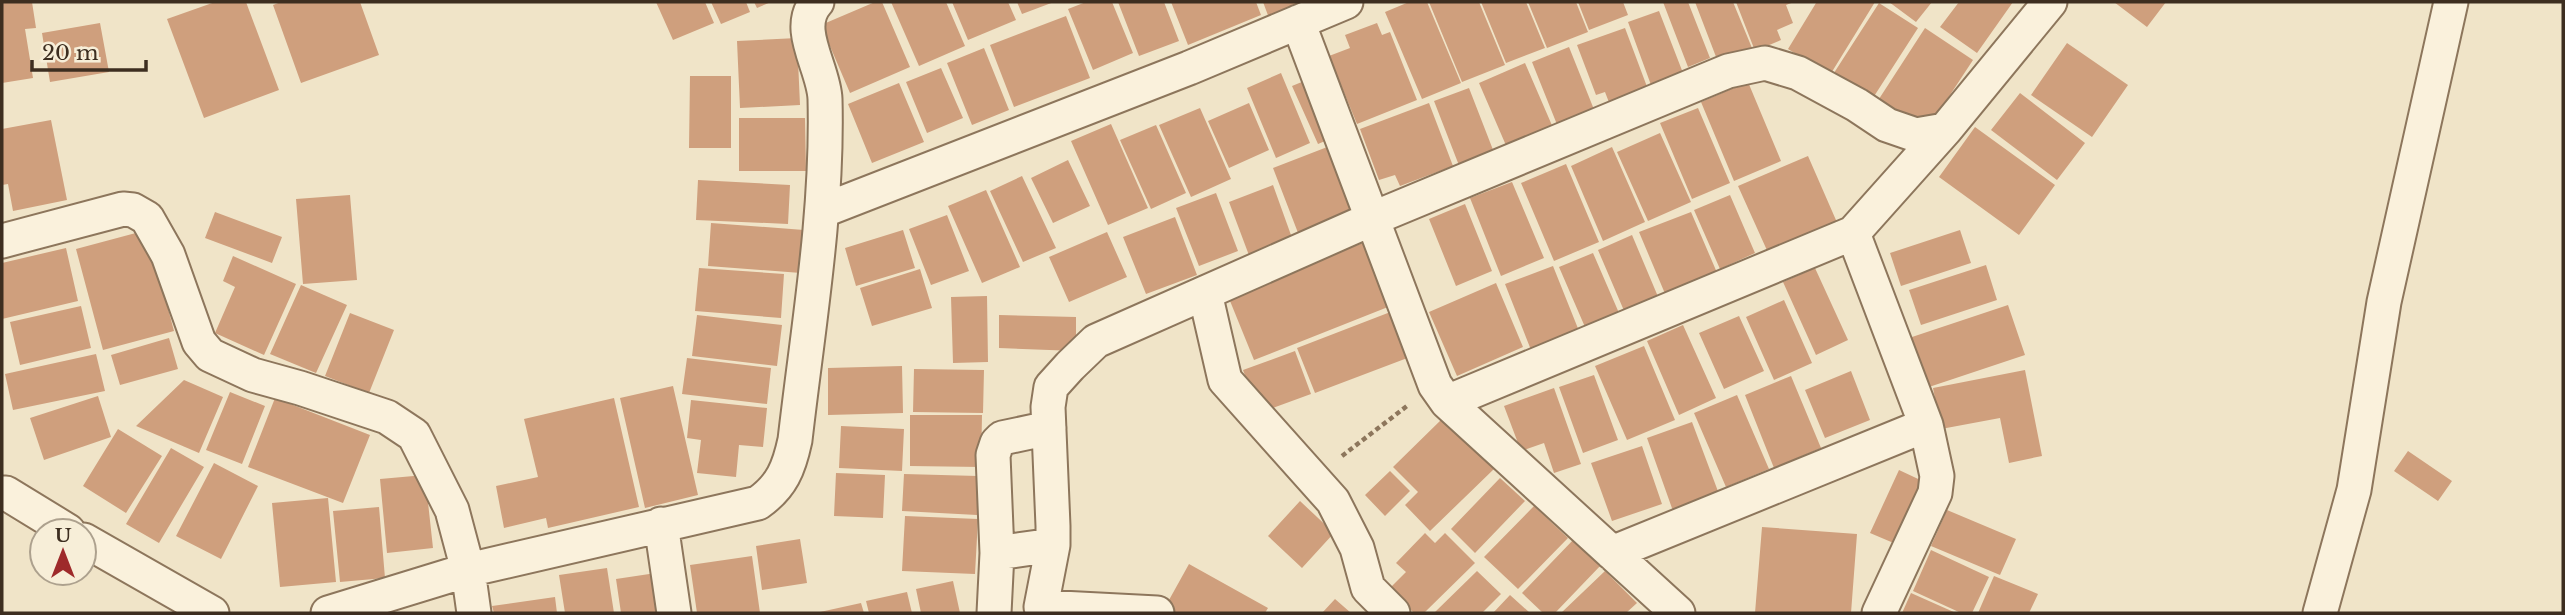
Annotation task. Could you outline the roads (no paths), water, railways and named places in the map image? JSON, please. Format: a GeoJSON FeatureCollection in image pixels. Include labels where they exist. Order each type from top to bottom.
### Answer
{"type":"FeatureCollection","features":[{"type":"Feature","properties":{"kind":"street"},"geometry":{"type":"LineString","coordinates":[[328,613],[468,570],[758,503],[782,481],[795,440],[822,211],[825,95],[807,17],[817,2]]}},
{"type":"Feature","properties":{"kind":"street"},"geometry":{"type":"LineString","coordinates":[[822,211],[1189,68],[1346,2]]}},
{"type":"Feature","properties":{"kind":"street"},"geometry":{"type":"LineString","coordinates":[[1441,394],[1853,233],[1945,130],[2050,2]]}},
{"type":"Feature","properties":{"kind":"street"},"geometry":{"type":"LineString","coordinates":[[2320,613],[2354,489],[2384,302],[2451,2]]}},
{"type":"Feature","properties":{"kind":"street"},"geometry":{"type":"LineString","coordinates":[[1298,22],[1441,394],[1678,613]]}},
{"type":"Feature","properties":{"kind":"street"},"geometry":{"type":"LineString","coordinates":[[1157,613],[1041,607],[1053,545],[1048,407],[1051,387],[1096,341],[1374,218],[1728,71],[1765,63],[1798,73],[1857,105],[1887,125],[1916,135],[1945,130]]}},
{"type":"Feature","properties":{"kind":"street"},"geometry":{"type":"LineString","coordinates":[[2,241],[123,209],[133,210],[147,218],[168,255],[200,342],[210,355],[253,375],[387,417],[414,435],[452,510],[468,570],[474,613]]}},
{"type":"Feature","properties":{"kind":"street"},"geometry":{"type":"LineString","coordinates":[[1853,233],[1926,425],[1937,476],[1935,493],[1879,613]]}},
{"type":"Feature","properties":{"kind":"street"},"geometry":{"type":"LineString","coordinates":[[1205,293],[1225,380],[1333,501],[1352,537],[1368,588],[1393,613]]}},
{"type":"Feature","properties":{"kind":"street"},"geometry":{"type":"LineString","coordinates":[[1612,553],[1926,425]]}},
{"type":"Feature","properties":{"kind":"street"},"geometry":{"type":"LineString","coordinates":[[994,613],[997,553],[993,455],[1002,438],[1049,428]]}},
{"type":"Feature","properties":{"kind":"street"},"geometry":{"type":"LineString","coordinates":[[3,487],[47,517]]}},
{"type":"Feature","properties":{"kind":"street"},"geometry":{"type":"LineString","coordinates":[[661,524],[674,613]]}},
{"type":"Feature","properties":{"kind":"street"},"geometry":{"type":"LineString","coordinates":[[997,553],[1053,545]]}},
{"type":"Feature","properties":{"kind":"street"},"geometry":{"type":"LineString","coordinates":[[98,548],[212,613]]}}]}
